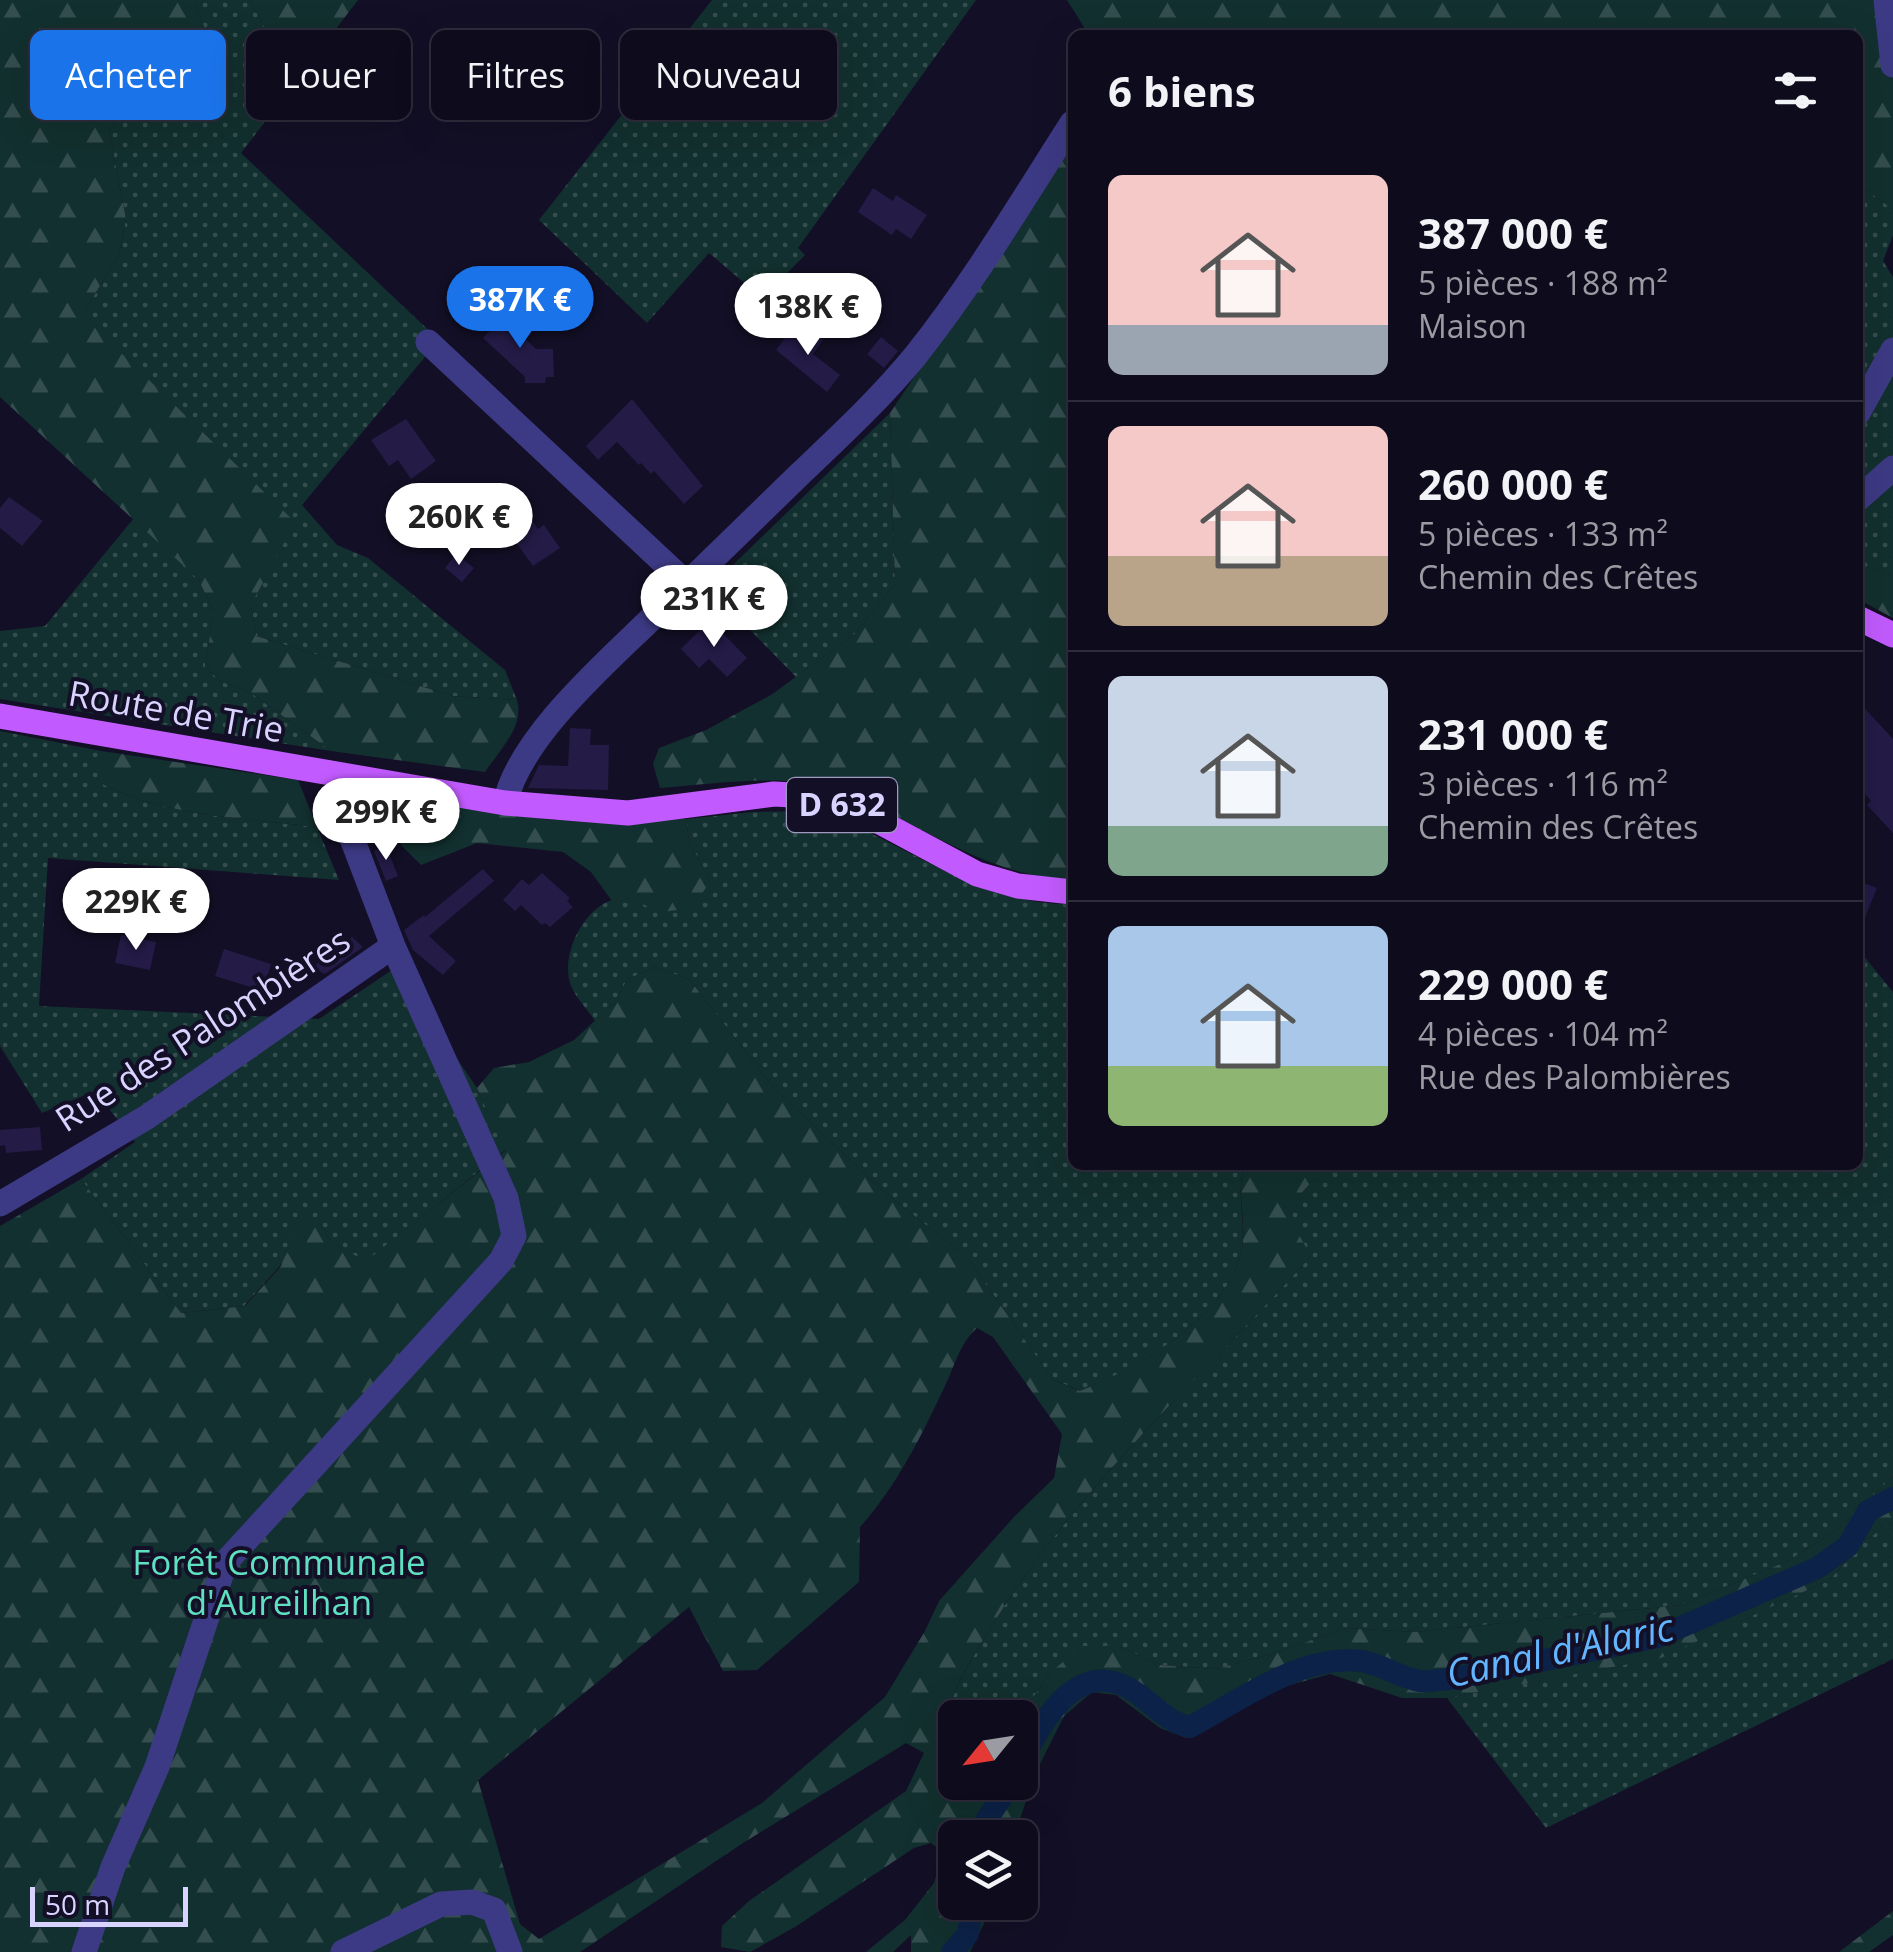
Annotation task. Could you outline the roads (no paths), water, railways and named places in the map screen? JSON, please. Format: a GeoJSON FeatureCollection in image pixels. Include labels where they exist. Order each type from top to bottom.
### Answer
{"type":"FeatureCollection","features":[{"type":"Feature","properties":{"kind":"main road"},"geometry":{"type":"LineString","coordinates":[[1863,620],[1893,635]]}},
{"type":"Feature","properties":{"kind":"main road","name":"Route de Trie"},"geometry":{"type":"LineString","coordinates":[[0,716],[340,776]]}},
{"type":"Feature","properties":{"kind":"main road","name":"D 632"},"geometry":{"type":"LineString","coordinates":[[340,776],[504,803],[628,813],[774,794],[811,796],[852,807],[977,874],[1018,886],[1068,892]]}},
{"type":"Feature","properties":{"kind":"street"},"geometry":{"type":"LineString","coordinates":[[1886,0],[1893,65]]}},
{"type":"Feature","properties":{"kind":"street"},"geometry":{"type":"LineString","coordinates":[[504,803],[509,783],[526,750],[612,657],[834,442],[916,355],[1068,129]]}},
{"type":"Feature","properties":{"kind":"street"},"geometry":{"type":"LineString","coordinates":[[428,342],[687,584]]}},
{"type":"Feature","properties":{"kind":"street"},"geometry":{"type":"LineString","coordinates":[[1863,404],[1893,350]]}},
{"type":"Feature","properties":{"kind":"street"},"geometry":{"type":"LineString","coordinates":[[1863,495],[1893,468]]}},
{"type":"Feature","properties":{"kind":"street","name":"Rue des Palombières"},"geometry":{"type":"LineString","coordinates":[[0,1204],[147,1116],[393,946],[340,807],[340,776]]}},
{"type":"Feature","properties":{"kind":"street"},"geometry":{"type":"LineString","coordinates":[[84,1952],[113,1867],[157,1767],[225,1562],[501,1261],[514,1236],[506,1198],[393,946]]}},
{"type":"Feature","properties":{"kind":"street"},"geometry":{"type":"LineString","coordinates":[[343,1952],[440,1904],[472,1902],[494,1910],[510,1952]]}},
{"type":"Feature","properties":{"kind":"waterway","name":"Canal d'Alaric"},"geometry":{"type":"LineString","coordinates":[[1038,1732],[1065,1697],[1098,1681],[1117,1683],[1169,1718],[1190,1727],[1272,1681],[1316,1665],[1361,1661],[1420,1681],[1432,1681],[1658,1637],[1817,1568],[1848,1546],[1868,1511],[1893,1498]]}},
{"type":"Feature","properties":{"kind":"waterway","name":"Canal d'Alaric"},"geometry":{"type":"LineString","coordinates":[[987,1820],[1000,1800]]}},
{"type":"Feature","properties":{"kind":"waterway","name":"Canal d'Alaric"},"geometry":{"type":"LineString","coordinates":[[952,1952],[968,1934],[970,1920]]}},
{"type":"Feature","properties":{"kind":"park label","name":"Forêt Communale d'Aureilhan"},"geometry":{"type":"Point","coordinates":[279,1583]}}]}
